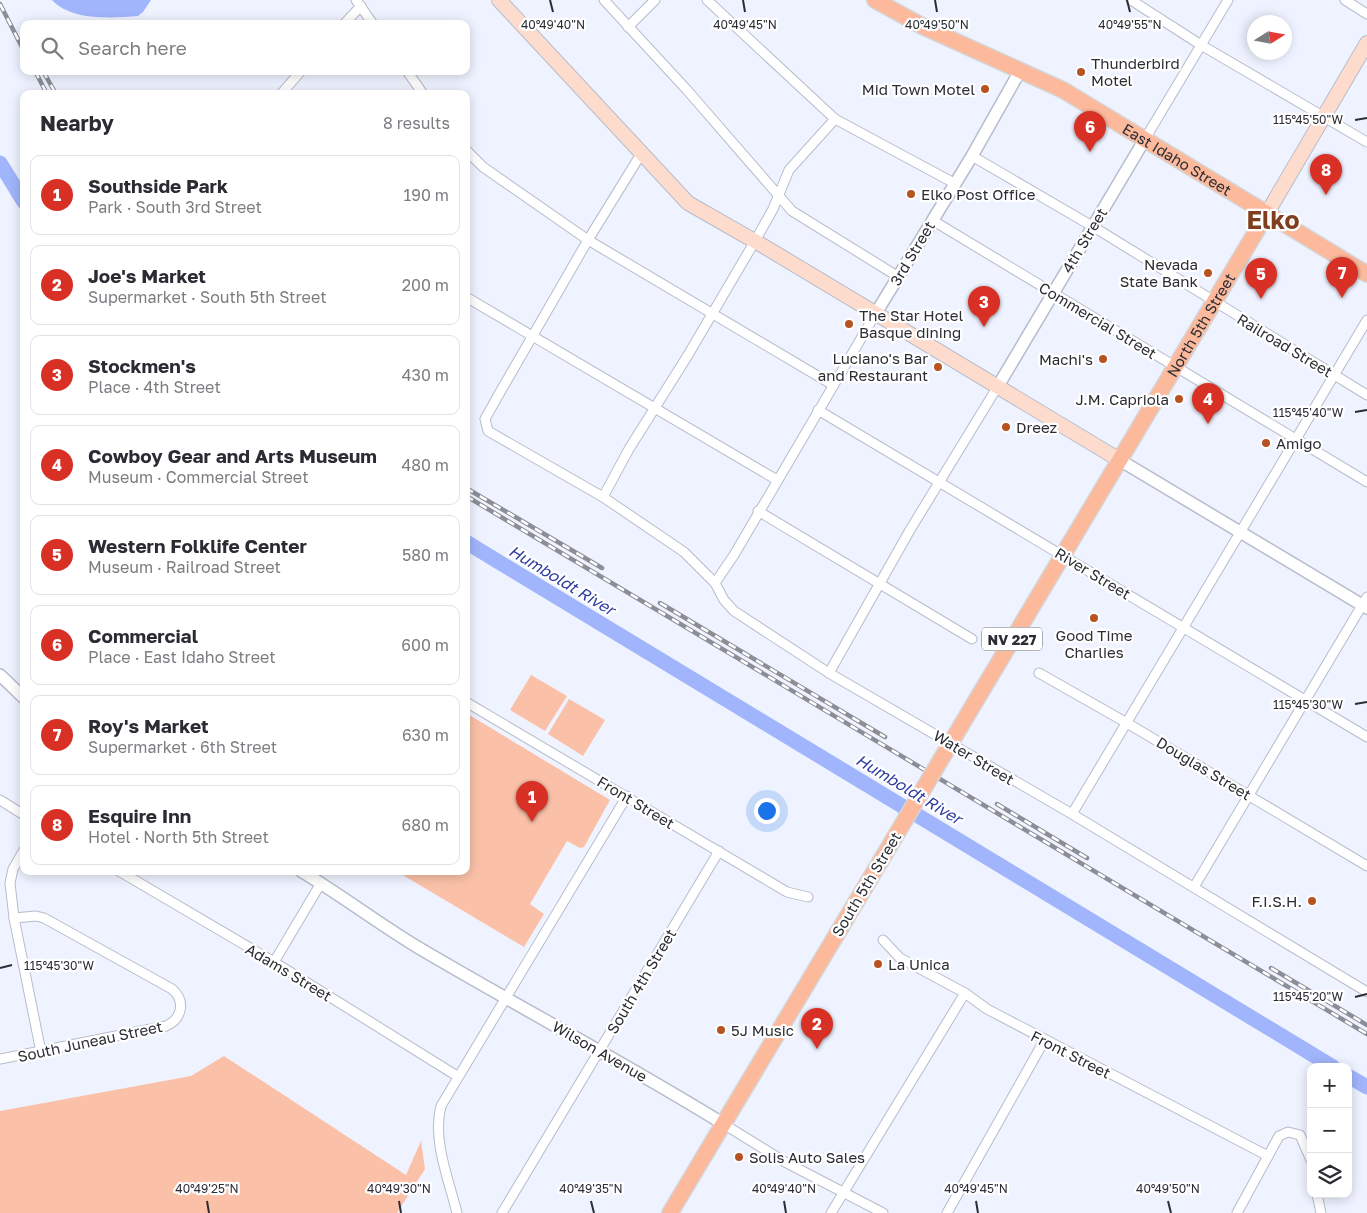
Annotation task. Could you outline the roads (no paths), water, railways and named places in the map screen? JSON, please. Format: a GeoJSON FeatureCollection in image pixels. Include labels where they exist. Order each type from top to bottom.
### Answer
{"type":"FeatureCollection","features":[{"type":"Feature","properties":{"kind":"main road"},"geometry":{"type":"LineString","coordinates":[[500,0],[688,203],[756,241],[1118,459]]}},
{"type":"Feature","properties":{"kind":"main road","name":"East Idaho Street"},"geometry":{"type":"LineString","coordinates":[[876,0],[924,27],[1063,90],[1266,215],[1367,274]]}},
{"type":"Feature","properties":{"kind":"main road","name":"North 5th Street"},"geometry":{"type":"LineString","coordinates":[[1062,554],[1367,43]]}},
{"type":"Feature","properties":{"kind":"main road","name":"South 5th Street"},"geometry":{"type":"LineString","coordinates":[[670,1213],[1062,554]]}},
{"type":"Feature","properties":{"kind":"street"},"geometry":{"type":"LineString","coordinates":[[604,0],[687,90],[792,211],[898,276]]}},
{"type":"Feature","properties":{"kind":"street"},"geometry":{"type":"LineString","coordinates":[[628,27],[655,0]]}},
{"type":"Feature","properties":{"kind":"street"},"geometry":{"type":"LineString","coordinates":[[707,0],[835,119],[954,183]]}},
{"type":"Feature","properties":{"kind":"street"},"geometry":{"type":"LineString","coordinates":[[1131,0],[1201,45],[1367,142]]}},
{"type":"Feature","properties":{"kind":"street","name":"4th Street"},"geometry":{"type":"LineString","coordinates":[[941,482],[1228,0]]}},
{"type":"Feature","properties":{"kind":"street"},"geometry":{"type":"LineString","coordinates":[[1345,0],[1367,14]]}},
{"type":"Feature","properties":{"kind":"street"},"geometry":{"type":"LineString","coordinates":[[347,20],[358,3],[370,20]]}},
{"type":"Feature","properties":{"kind":"street","name":"3rd Street"},"geometry":{"type":"LineString","coordinates":[[715,583],[734,555],[818,410],[972,156],[1020,71]]}},
{"type":"Feature","properties":{"kind":"street"},"geometry":{"type":"LineString","coordinates":[[284,90],[297,75]]}},
{"type":"Feature","properties":{"kind":"street"},"geometry":{"type":"LineString","coordinates":[[410,75],[420,90]]}},
{"type":"Feature","properties":{"kind":"street"},"geometry":{"type":"LineString","coordinates":[[603,497],[655,406],[714,313],[756,241],[789,170],[835,119]]}},
{"type":"Feature","properties":{"kind":"street"},"geometry":{"type":"LineString","coordinates":[[533,336],[588,240],[641,154]]}},
{"type":"Feature","properties":{"kind":"street","name":"Railroad Street"},"geometry":{"type":"LineString","coordinates":[[972,156],[1092,226],[1367,395]]}},
{"type":"Feature","properties":{"kind":"street"},"geometry":{"type":"LineString","coordinates":[[470,157],[588,240],[833,385]]}},
{"type":"Feature","properties":{"kind":"street","name":"Commercial Street"},"geometry":{"type":"LineString","coordinates":[[932,220],[1367,482]]}},
{"type":"Feature","properties":{"kind":"street"},"geometry":{"type":"LineString","coordinates":[[470,299],[655,406],[777,480]]}},
{"type":"Feature","properties":{"kind":"street"},"geometry":{"type":"LineString","coordinates":[[1072,814],[1367,320]]}},
{"type":"Feature","properties":{"kind":"street","name":"Water Street"},"geometry":{"type":"LineString","coordinates":[[533,336],[485,419],[488,431],[603,497],[684,552],[715,583],[724,600],[734,611],[829,673],[1072,814],[1367,992]]}},
{"type":"Feature","properties":{"kind":"street","name":"River Street"},"geometry":{"type":"LineString","coordinates":[[818,410],[1367,737]]}},
{"type":"Feature","properties":{"kind":"street"},"geometry":{"type":"LineString","coordinates":[[1118,459],[1365,604],[1305,700],[1194,887]]}},
{"type":"Feature","properties":{"kind":"street"},"geometry":{"type":"LineString","coordinates":[[829,673],[879,583],[941,482]]}},
{"type":"Feature","properties":{"kind":"street"},"geometry":{"type":"LineString","coordinates":[[758,511],[972,639]]}},
{"type":"Feature","properties":{"kind":"street","name":"Douglas Street"},"geometry":{"type":"LineString","coordinates":[[1039,673],[1127,722],[1367,866]]}},
{"type":"Feature","properties":{"kind":"street"},"geometry":{"type":"LineString","coordinates":[[0,675],[20,694]]}},
{"type":"Feature","properties":{"kind":"street","name":"Front Street"},"geometry":{"type":"LineString","coordinates":[[470,704],[787,892],[808,897]]}},
{"type":"Feature","properties":{"kind":"street"},"geometry":{"type":"LineString","coordinates":[[457,1213],[438,1126],[441,1106],[457,1076],[627,796]]}},
{"type":"Feature","properties":{"kind":"street"},"geometry":{"type":"LineString","coordinates":[[0,800],[20,812]]}},
{"type":"Feature","properties":{"kind":"street","name":"South 4th Street"},"geometry":{"type":"LineString","coordinates":[[502,1213],[719,852]]}},
{"type":"Feature","properties":{"kind":"street"},"geometry":{"type":"LineString","coordinates":[[20,857],[13,869],[10,883],[14,918],[41,1052]]}},
{"type":"Feature","properties":{"kind":"street","name":"Adams Street"},"geometry":{"type":"LineString","coordinates":[[126,875],[274,962],[457,1076]]}},
{"type":"Feature","properties":{"kind":"street","name":"Wilson Avenue"},"geometry":{"type":"LineString","coordinates":[[308,875],[417,947],[598,1052],[660,1085],[844,1194],[883,1213]]}},
{"type":"Feature","properties":{"kind":"street"},"geometry":{"type":"LineString","coordinates":[[274,962],[321,883]]}},
{"type":"Feature","properties":{"kind":"street","name":"South Juneau Street"},"geometry":{"type":"LineString","coordinates":[[0,1059],[166,1026],[174,1023],[179,1016],[181,1008],[180,999],[172,989],[44,918],[36,916],[14,918]]}},
{"type":"Feature","properties":{"kind":"street","name":"Front Street"},"geometry":{"type":"LineString","coordinates":[[883,940],[900,958],[965,992],[987,1009],[1044,1041],[1268,1156]]}},
{"type":"Feature","properties":{"kind":"street"},"geometry":{"type":"LineString","coordinates":[[831,1213],[965,992]]}},
{"type":"Feature","properties":{"kind":"street"},"geometry":{"type":"LineString","coordinates":[[947,1213],[1044,1041]]}},
{"type":"Feature","properties":{"kind":"street"},"geometry":{"type":"LineString","coordinates":[[1237,1213],[1279,1136],[1293,1132],[1304,1139],[1309,1153]]}},
{"type":"Feature","properties":{"kind":"street"},"geometry":{"type":"LineString","coordinates":[[1318,1198],[1320,1213]]}},
{"type":"Feature","properties":{"kind":"water"},"geometry":{"type":"Polygon","coordinates":[[[52,0],[151,0],[138,16],[92,17],[70,12],[52,0]]]}},
{"type":"Feature","properties":{"kind":"waterway","name":"Humboldt River"},"geometry":{"type":"LineString","coordinates":[[0,163],[20,196]]}},
{"type":"Feature","properties":{"kind":"waterway","name":"Humboldt River"},"geometry":{"type":"LineString","coordinates":[[470,544],[1326,1063]]}},
{"type":"Feature","properties":{"kind":"waterway","name":"Humboldt River"},"geometry":{"type":"LineString","coordinates":[[1352,1078],[1367,1087]]}},
{"type":"Feature","properties":{"kind":"railway"},"geometry":{"type":"LineString","coordinates":[[0,4],[20,43]]}},
{"type":"Feature","properties":{"kind":"railway"},"geometry":{"type":"LineString","coordinates":[[37,75],[45,90]]}},
{"type":"Feature","properties":{"kind":"railway"},"geometry":{"type":"LineString","coordinates":[[45,75],[54,90]]}},
{"type":"Feature","properties":{"kind":"railway"},"geometry":{"type":"LineString","coordinates":[[470,490],[602,568]]}},
{"type":"Feature","properties":{"kind":"railway"},"geometry":{"type":"LineString","coordinates":[[470,498],[1367,1034]]}},
{"type":"Feature","properties":{"kind":"railway"},"geometry":{"type":"LineString","coordinates":[[660,603],[885,737]]}},
{"type":"Feature","properties":{"kind":"railway"},"geometry":{"type":"LineString","coordinates":[[997,804],[1087,858]]}},
{"type":"Feature","properties":{"kind":"railway"},"geometry":{"type":"LineString","coordinates":[[1271,968],[1367,1025]]}},
{"type":"Feature","properties":{"kind":"place","name":"Thunderbird Motel"},"geometry":{"type":"Point","coordinates":[1081,72]}},
{"type":"Feature","properties":{"kind":"place","name":"Mid Town Motel"},"geometry":{"type":"Point","coordinates":[985,89]}},
{"type":"Feature","properties":{"kind":"place","name":"Commercial"},"geometry":{"type":"Point","coordinates":[1090,152]}},
{"type":"Feature","properties":{"kind":"place","name":"Elko Post Office"},"geometry":{"type":"Point","coordinates":[911,194]}},
{"type":"Feature","properties":{"kind":"place","name":"Esquire Inn"},"geometry":{"type":"Point","coordinates":[1326,195]}},
{"type":"Feature","properties":{"kind":"place","name":"Nevada State Bank"},"geometry":{"type":"Point","coordinates":[1208,273]}},
{"type":"Feature","properties":{"kind":"place","name":"Roy's Market"},"geometry":{"type":"Point","coordinates":[1342,298]}},
{"type":"Feature","properties":{"kind":"place","name":"Western Folklife Center"},"geometry":{"type":"Point","coordinates":[1261,299]}},
{"type":"Feature","properties":{"kind":"place","name":"The Star Hotel Basque dining"},"geometry":{"type":"Point","coordinates":[849,324]}},
{"type":"Feature","properties":{"kind":"place","name":"Stockmen's"},"geometry":{"type":"Point","coordinates":[984,327]}},
{"type":"Feature","properties":{"kind":"place","name":"Machi's"},"geometry":{"type":"Point","coordinates":[1103,359]}},
{"type":"Feature","properties":{"kind":"place","name":"Luciano's Bar and Restaurant"},"geometry":{"type":"Point","coordinates":[938,367]}},
{"type":"Feature","properties":{"kind":"place","name":"J.M. Capriola"},"geometry":{"type":"Point","coordinates":[1179,399]}},
{"type":"Feature","properties":{"kind":"place","name":"Cowboy Gear and Arts Museum"},"geometry":{"type":"Point","coordinates":[1208,424]}},
{"type":"Feature","properties":{"kind":"place","name":"Dreez"},"geometry":{"type":"Point","coordinates":[1006,427]}},
{"type":"Feature","properties":{"kind":"place","name":"Amigo"},"geometry":{"type":"Point","coordinates":[1266,443]}},
{"type":"Feature","properties":{"kind":"place","name":"Good Time Charlies"},"geometry":{"type":"Point","coordinates":[1094,618]}},
{"type":"Feature","properties":{"kind":"place","name":"Southside Park"},"geometry":{"type":"Point","coordinates":[532,822]}},
{"type":"Feature","properties":{"kind":"place","name":"F.I.S.H."},"geometry":{"type":"Point","coordinates":[1312,901]}},
{"type":"Feature","properties":{"kind":"place","name":"La Unica"},"geometry":{"type":"Point","coordinates":[878,964]}},
{"type":"Feature","properties":{"kind":"place","name":"5J Music"},"geometry":{"type":"Point","coordinates":[721,1030]}},
{"type":"Feature","properties":{"kind":"place","name":"Joe's Market"},"geometry":{"type":"Point","coordinates":[817,1049]}},
{"type":"Feature","properties":{"kind":"place","name":"Solis Auto Sales"},"geometry":{"type":"Point","coordinates":[739,1157]}},
{"type":"Feature","properties":{"kind":"district","name":"Elko"},"geometry":{"type":"Point","coordinates":[1273,219]}}]}
